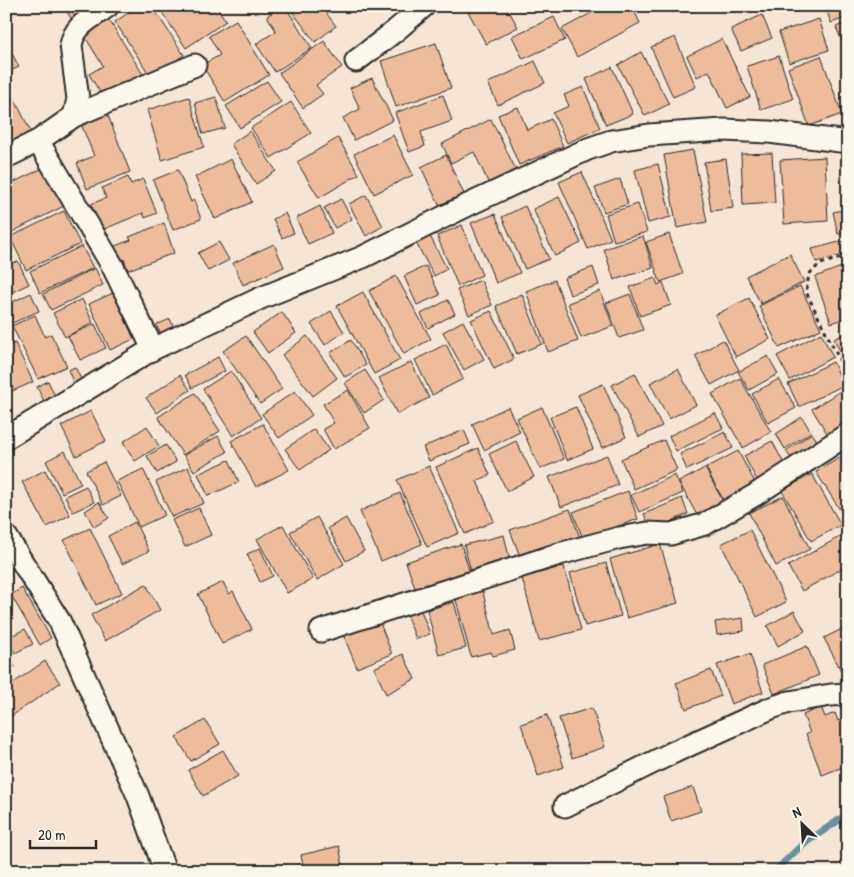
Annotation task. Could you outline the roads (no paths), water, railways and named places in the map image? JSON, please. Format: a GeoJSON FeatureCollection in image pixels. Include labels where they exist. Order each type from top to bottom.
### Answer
{"type":"FeatureCollection","features":[{"type":"Feature","properties":{"kind":"street"},"geometry":{"type":"LineString","coordinates":[[74,116],[78,98],[71,45],[73,36],[77,29],[108,6]]}},
{"type":"Feature","properties":{"kind":"street"},"geometry":{"type":"LineString","coordinates":[[356,61],[424,6]]}},
{"type":"Feature","properties":{"kind":"street"},"geometry":{"type":"LineString","coordinates":[[6,158],[38,141],[74,116],[195,65]]}},
{"type":"Feature","properties":{"kind":"street"},"geometry":{"type":"LineString","coordinates":[[6,438],[154,349],[261,298],[363,257],[588,149],[611,141],[650,135],[723,130],[769,132],[848,142]]}},
{"type":"Feature","properties":{"kind":"street"},"geometry":{"type":"LineString","coordinates":[[38,141],[112,266],[154,349]]}},
{"type":"Feature","properties":{"kind":"street"},"geometry":{"type":"LineString","coordinates":[[320,631],[560,554],[619,538],[648,533],[671,534],[705,524],[755,496],[848,434]]}},
{"type":"Feature","properties":{"kind":"street"},"geometry":{"type":"LineString","coordinates":[[6,536],[60,622],[138,796],[165,871]]}},
{"type":"Feature","properties":{"kind":"street"},"geometry":{"type":"LineString","coordinates":[[566,806],[674,752],[771,708],[789,702],[848,694]]}},
{"type":"Feature","properties":{"kind":"waterway"},"geometry":{"type":"LineString","coordinates":[[775,871],[802,845],[848,814]]}}]}
